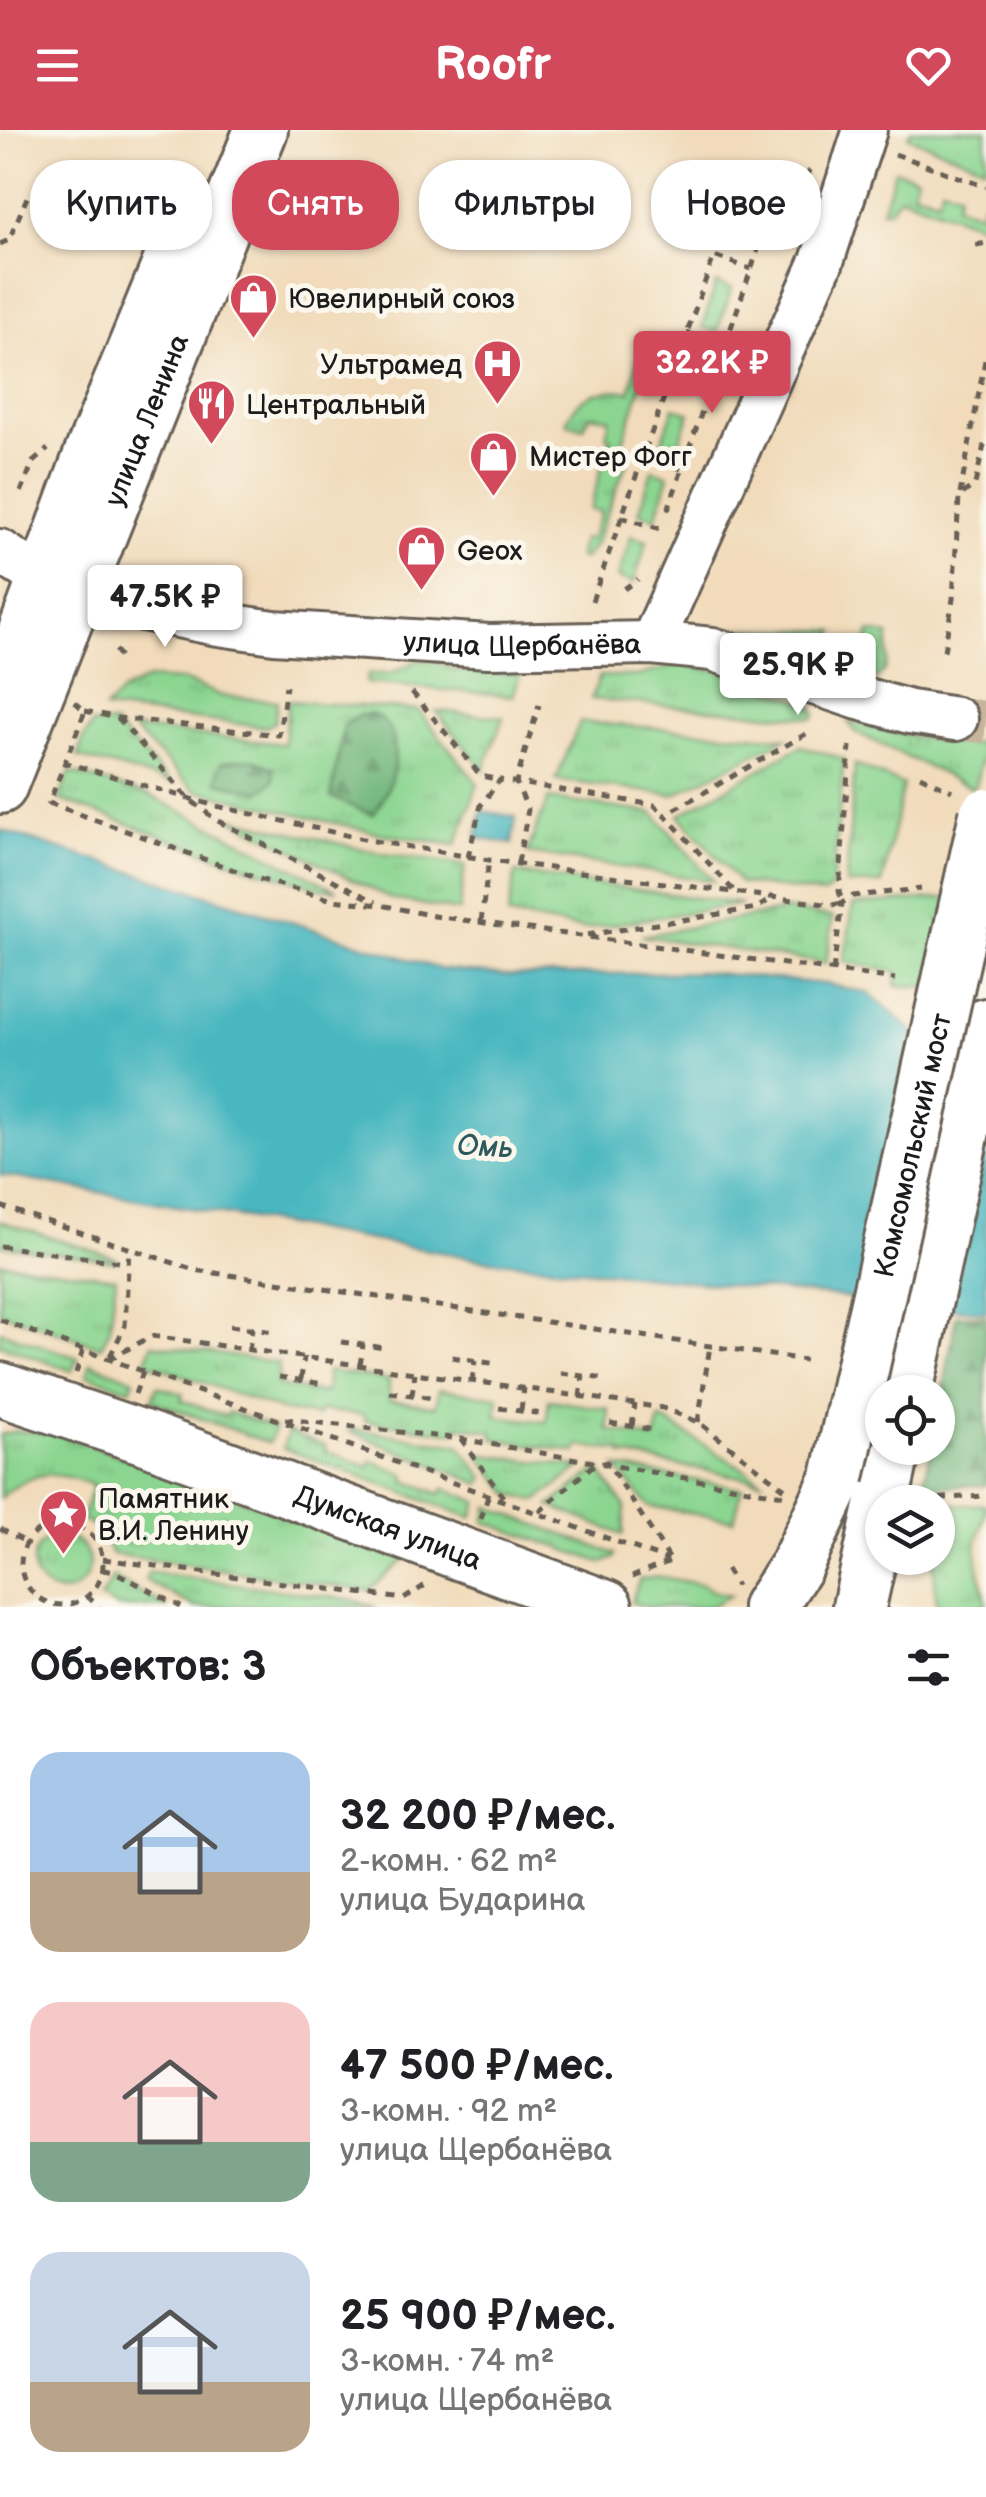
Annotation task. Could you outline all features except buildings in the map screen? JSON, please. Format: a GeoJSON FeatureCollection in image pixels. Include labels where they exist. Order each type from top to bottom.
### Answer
{"type":"FeatureCollection","features":[{"type":"Feature","properties":{"kind":"main road","name":"улица Ленина"},"geometry":{"type":"LineString","coordinates":[[0,787],[61,587],[90,456],[224,130]]}},
{"type":"Feature","properties":{"kind":"main road","name":"улица Ленина"},"geometry":{"type":"LineString","coordinates":[[61,587],[261,130]]}},
{"type":"Feature","properties":{"kind":"main road","name":"Комсомольский мост"},"geometry":{"type":"LineString","coordinates":[[882,1478],[986,815]]}},
{"type":"Feature","properties":{"kind":"main road","name":"Комсомольский мост"},"geometry":{"type":"LineString","coordinates":[[910,1375],[986,1025]]}},
{"type":"Feature","properties":{"kind":"main road","name":"Думская улица"},"geometry":{"type":"LineString","coordinates":[[0,1388],[614,1594]]}},
{"type":"Feature","properties":{"kind":"main road"},"geometry":{"type":"LineString","coordinates":[[754,1598],[796,1566],[882,1478]]}},
{"type":"Feature","properties":{"kind":"main road"},"geometry":{"type":"LineString","coordinates":[[859,1607],[882,1478]]}},
{"type":"Feature","properties":{"kind":"street"},"geometry":{"type":"LineString","coordinates":[[652,643],[822,261],[863,137]]}},
{"type":"Feature","properties":{"kind":"street"},"geometry":{"type":"LineString","coordinates":[[0,552],[61,587]]}},
{"type":"Feature","properties":{"kind":"street","name":"улица Щербанёва"},"geometry":{"type":"LineString","coordinates":[[61,587],[132,606],[274,632],[489,646],[652,643],[712,650],[859,698],[956,719]]}},
{"type":"Feature","properties":{"kind":"path"},"geometry":{"type":"LineString","coordinates":[[863,137],[986,187]]}},
{"type":"Feature","properties":{"kind":"path"},"geometry":{"type":"LineString","coordinates":[[0,244],[9,240],[28,195]]}},
{"type":"Feature","properties":{"kind":"path"},"geometry":{"type":"LineString","coordinates":[[976,246],[986,243]]}},
{"type":"Feature","properties":{"kind":"path"},"geometry":{"type":"LineString","coordinates":[[654,544],[759,250]]}},
{"type":"Feature","properties":{"kind":"path"},"geometry":{"type":"LineString","coordinates":[[592,601],[714,256],[750,268]]}},
{"type":"Feature","properties":{"kind":"path"},"geometry":{"type":"LineString","coordinates":[[687,334],[723,346]]}},
{"type":"Feature","properties":{"kind":"path"},"geometry":{"type":"LineString","coordinates":[[944,651],[954,599],[959,497],[986,354]]}},
{"type":"Feature","properties":{"kind":"path"},"geometry":{"type":"LineString","coordinates":[[668,386],[705,399]]}},
{"type":"Feature","properties":{"kind":"path"},"geometry":{"type":"LineString","coordinates":[[959,497],[975,484],[986,437]]}},
{"type":"Feature","properties":{"kind":"path"},"geometry":{"type":"LineString","coordinates":[[20,492],[33,462],[55,442]]}},
{"type":"Feature","properties":{"kind":"path"},"geometry":{"type":"LineString","coordinates":[[643,457],[682,470]]}},
{"type":"Feature","properties":{"kind":"path"},"geometry":{"type":"LineString","coordinates":[[621,517],[662,529]]}},
{"type":"Feature","properties":{"kind":"path"},"geometry":{"type":"LineString","coordinates":[[624,589],[635,584],[640,575]]}},
{"type":"Feature","properties":{"kind":"path"},"geometry":{"type":"LineString","coordinates":[[115,650],[124,662]]}},
{"type":"Feature","properties":{"kind":"path"},"geometry":{"type":"LineString","coordinates":[[26,702],[118,718],[279,735],[286,686]]}},
{"type":"Feature","properties":{"kind":"path"},"geometry":{"type":"LineString","coordinates":[[412,692],[481,776],[654,806],[735,892]]}},
{"type":"Feature","properties":{"kind":"path"},"geometry":{"type":"LineString","coordinates":[[518,863],[528,810],[516,782],[539,705]]}},
{"type":"Feature","properties":{"kind":"path"},"geometry":{"type":"LineString","coordinates":[[85,711],[48,803],[259,878],[333,900],[894,979]]}},
{"type":"Feature","properties":{"kind":"path"},"geometry":{"type":"LineString","coordinates":[[118,718],[188,798],[216,820],[381,905]]}},
{"type":"Feature","properties":{"kind":"path"},"geometry":{"type":"LineString","coordinates":[[665,815],[814,730]]}},
{"type":"Feature","properties":{"kind":"path"},"geometry":{"type":"LineString","coordinates":[[834,971],[842,903],[839,891],[850,746]]}},
{"type":"Feature","properties":{"kind":"path"},"geometry":{"type":"LineString","coordinates":[[63,762],[188,798],[368,840],[489,860],[832,905],[852,896],[921,890]]}},
{"type":"Feature","properties":{"kind":"path"},"geometry":{"type":"LineString","coordinates":[[468,856],[476,818],[500,780]]}},
{"type":"Feature","properties":{"kind":"path"},"geometry":{"type":"LineString","coordinates":[[481,922],[489,860]]}},
{"type":"Feature","properties":{"kind":"path"},"geometry":{"type":"LineString","coordinates":[[579,936],[757,908],[772,899]]}},
{"type":"Feature","properties":{"kind":"path"},"geometry":{"type":"LineString","coordinates":[[0,1206],[195,1270],[805,1360]]}},
{"type":"Feature","properties":{"kind":"path"},"geometry":{"type":"LineString","coordinates":[[0,1246],[127,1263]]}},
{"type":"Feature","properties":{"kind":"path"},"geometry":{"type":"LineString","coordinates":[[108,1359],[125,1326],[129,1249]]}},
{"type":"Feature","properties":{"kind":"path"},"geometry":{"type":"LineString","coordinates":[[0,1320],[670,1561]]}},
{"type":"Feature","properties":{"kind":"path"},"geometry":{"type":"LineString","coordinates":[[230,1326],[274,1332]]}},
{"type":"Feature","properties":{"kind":"path"},"geometry":{"type":"LineString","coordinates":[[249,1350],[252,1329]]}},
{"type":"Feature","properties":{"kind":"path"},"geometry":{"type":"LineString","coordinates":[[108,1359],[152,1336],[663,1408],[698,1422],[796,1497],[461,1439],[273,1418]]}},
{"type":"Feature","properties":{"kind":"path"},"geometry":{"type":"LineString","coordinates":[[340,1342],[385,1348]]}},
{"type":"Feature","properties":{"kind":"path"},"geometry":{"type":"LineString","coordinates":[[360,1365],[363,1345]]}},
{"type":"Feature","properties":{"kind":"path"},"geometry":{"type":"LineString","coordinates":[[698,1422],[710,1345]]}},
{"type":"Feature","properties":{"kind":"path"},"geometry":{"type":"LineString","coordinates":[[73,1380],[83,1350]]}},
{"type":"Feature","properties":{"kind":"path"},"geometry":{"type":"LineString","coordinates":[[301,1380],[304,1357]]}},
{"type":"Feature","properties":{"kind":"path"},"geometry":{"type":"LineString","coordinates":[[452,1358],[497,1364]]}},
{"type":"Feature","properties":{"kind":"path"},"geometry":{"type":"LineString","coordinates":[[472,1381],[474,1360]]}},
{"type":"Feature","properties":{"kind":"path"},"geometry":{"type":"LineString","coordinates":[[132,1402],[143,1372]]}},
{"type":"Feature","properties":{"kind":"path"},"geometry":{"type":"LineString","coordinates":[[412,1395],[415,1373]]}},
{"type":"Feature","properties":{"kind":"path"},"geometry":{"type":"LineString","coordinates":[[561,1373],[605,1379]]}},
{"type":"Feature","properties":{"kind":"path"},"geometry":{"type":"LineString","coordinates":[[580,1396],[583,1376]]}},
{"type":"Feature","properties":{"kind":"path"},"geometry":{"type":"LineString","coordinates":[[278,1377],[323,1384]]}},
{"type":"Feature","properties":{"kind":"path"},"geometry":{"type":"LineString","coordinates":[[521,1411],[524,1388]]}},
{"type":"Feature","properties":{"kind":"path"},"geometry":{"type":"LineString","coordinates":[[390,1392],[434,1398]]}},
{"type":"Feature","properties":{"kind":"path"},"geometry":{"type":"LineString","coordinates":[[632,1426],[635,1404]]}},
{"type":"Feature","properties":{"kind":"path"},"geometry":{"type":"LineString","coordinates":[[499,1408],[543,1414]]}},
{"type":"Feature","properties":{"kind":"path"},"geometry":{"type":"LineString","coordinates":[[610,1423],[654,1430]]}},
{"type":"Feature","properties":{"kind":"path"},"geometry":{"type":"LineString","coordinates":[[461,1439],[504,1499]]}},
{"type":"Feature","properties":{"kind":"path"},"geometry":{"type":"LineString","coordinates":[[539,1512],[591,1468],[607,1462]]}},
{"type":"Feature","properties":{"kind":"path"},"geometry":{"type":"LineString","coordinates":[[607,1462],[670,1561]]}},
{"type":"Feature","properties":{"kind":"path"},"geometry":{"type":"LineString","coordinates":[[882,1478],[986,1496]]}},
{"type":"Feature","properties":{"kind":"path"},"geometry":{"type":"LineString","coordinates":[[479,1526],[489,1493]]}},
{"type":"Feature","properties":{"kind":"path"},"geometry":{"type":"LineString","coordinates":[[84,1601],[98,1584],[103,1570],[96,1540],[74,1524],[46,1525],[26,1542],[21,1569],[29,1590],[49,1603],[84,1601],[99,1607]]}},
{"type":"Feature","properties":{"kind":"path"},"geometry":{"type":"LineString","coordinates":[[0,1529],[26,1542]]}},
{"type":"Feature","properties":{"kind":"path"},"geometry":{"type":"LineString","coordinates":[[103,1558],[404,1599]]}},
{"type":"Feature","properties":{"kind":"path"},"geometry":{"type":"LineString","coordinates":[[614,1594],[670,1561]]}},
{"type":"Feature","properties":{"kind":"path"},"geometry":{"type":"LineString","coordinates":[[726,1568],[754,1598]]}},
{"type":"Feature","properties":{"kind":"path"},"geometry":{"type":"LineString","coordinates":[[103,1570],[115,1572],[181,1607]]}},
{"type":"Feature","properties":{"kind":"path"},"geometry":{"type":"LineString","coordinates":[[399,1607],[404,1599],[432,1581]]}},
{"type":"Feature","properties":{"kind":"green space"},"geometry":{"type":"Polygon","coordinates":[[[911,130],[986,130],[986,167],[908,137],[911,130]]]}},
{"type":"Feature","properties":{"kind":"green space"},"geometry":{"type":"Polygon","coordinates":[[[895,170],[917,177],[913,191],[938,199],[942,187],[959,192],[956,205],[979,213],[983,202],[986,203],[986,227],[900,196],[889,210],[882,210],[895,170]]]}},
{"type":"Feature","properties":{"kind":"green space"},"geometry":{"type":"Polygon","coordinates":[[[716,283],[732,288],[717,332],[702,327],[716,283]]]}},
{"type":"Feature","properties":{"kind":"green space"},"geometry":{"type":"Polygon","coordinates":[[[638,355],[672,367],[672,371],[649,362],[618,456],[628,459],[595,544],[584,559],[578,558],[582,539],[591,539],[601,511],[590,510],[610,437],[606,435],[610,418],[589,415],[584,428],[566,423],[576,406],[591,395],[630,392],[638,355]]]}},
{"type":"Feature","properties":{"kind":"green space"},"geometry":{"type":"Polygon","coordinates":[[[674,407],[690,413],[675,455],[659,450],[674,407]]]}},
{"type":"Feature","properties":{"kind":"green space"},"geometry":{"type":"Polygon","coordinates":[[[652,470],[669,475],[656,518],[639,513],[652,470]]]}},
{"type":"Feature","properties":{"kind":"green space"},"geometry":{"type":"Polygon","coordinates":[[[631,536],[647,541],[634,583],[618,578],[631,536]]]}},
{"type":"Feature","properties":{"kind":"green space"},"geometry":{"type":"Polygon","coordinates":[[[720,629],[835,631],[821,669],[720,629]]]}},
{"type":"Feature","properties":{"kind":"green space"},"geometry":{"type":"Polygon","coordinates":[[[870,632],[889,635],[887,664],[875,679],[854,682],[870,632]]]}},
{"type":"Feature","properties":{"kind":"green space"},"geometry":{"type":"Polygon","coordinates":[[[418,660],[437,662],[454,670],[520,675],[513,696],[366,683],[368,674],[390,674],[418,660]]]}},
{"type":"Feature","properties":{"kind":"green space"},"geometry":{"type":"Polygon","coordinates":[[[682,664],[720,671],[810,704],[816,714],[813,718],[591,699],[600,676],[637,676],[682,664]]]}},
{"type":"Feature","properties":{"kind":"green space"},"geometry":{"type":"Polygon","coordinates":[[[148,679],[185,681],[222,696],[277,701],[275,722],[266,727],[105,709],[123,691],[148,679]]]}},
{"type":"Feature","properties":{"kind":"green space"},"geometry":{"type":"Polygon","coordinates":[[[288,701],[418,710],[478,784],[456,845],[382,834],[195,790],[132,728],[284,744],[288,701]]]}},
{"type":"Feature","properties":{"kind":"green space"},"geometry":{"type":"Polygon","coordinates":[[[436,711],[503,717],[484,770],[436,711]]]}},
{"type":"Feature","properties":{"kind":"green space"},"geometry":{"type":"Polygon","coordinates":[[[373,714],[384,722],[395,747],[392,776],[373,815],[331,797],[344,725],[360,715],[373,714]]]}},
{"type":"Feature","properties":{"kind":"green space"},"geometry":{"type":"Polygon","coordinates":[[[580,722],[786,738],[673,795],[556,780],[580,722]]]}},
{"type":"Feature","properties":{"kind":"green space"},"geometry":{"type":"Polygon","coordinates":[[[848,722],[946,743],[986,743],[974,789],[857,733],[848,722]]]}},
{"type":"Feature","properties":{"kind":"green space"},"geometry":{"type":"Polygon","coordinates":[[[93,724],[114,724],[170,782],[78,757],[93,724]]]}},
{"type":"Feature","properties":{"kind":"green space"},"geometry":{"type":"Polygon","coordinates":[[[801,746],[844,759],[832,888],[824,894],[740,883],[679,815],[801,746]]]}},
{"type":"Feature","properties":{"kind":"green space"},"geometry":{"type":"Polygon","coordinates":[[[242,759],[273,768],[274,781],[260,792],[217,782],[222,762],[242,759]]]}},
{"type":"Feature","properties":{"kind":"green space"},"geometry":{"type":"Polygon","coordinates":[[[855,764],[903,785],[882,884],[846,884],[855,764]]]}},
{"type":"Feature","properties":{"kind":"green space"},"geometry":{"type":"Polygon","coordinates":[[[70,772],[149,795],[337,890],[233,862],[59,799],[70,772]]]}},
{"type":"Feature","properties":{"kind":"green space"},"geometry":{"type":"Polygon","coordinates":[[[548,799],[653,813],[713,881],[527,853],[548,799]]]}},
{"type":"Feature","properties":{"kind":"green space"},"geometry":{"type":"Polygon","coordinates":[[[228,817],[384,854],[465,865],[459,911],[392,899],[228,817]]]}},
{"type":"Feature","properties":{"kind":"green space"},"geometry":{"type":"Polygon","coordinates":[[[515,873],[743,904],[584,929],[508,916],[515,873]]]}},
{"type":"Feature","properties":{"kind":"green space"},"geometry":{"type":"Polygon","coordinates":[[[986,895],[986,986],[896,986],[897,972],[844,962],[853,905],[986,895]]]}},
{"type":"Feature","properties":{"kind":"green space"},"geometry":{"type":"Polygon","coordinates":[[[788,910],[833,917],[826,963],[641,936],[788,910]]]}},
{"type":"Feature","properties":{"kind":"green space"},"geometry":{"type":"Polygon","coordinates":[[[0,1221],[116,1258],[116,1261],[0,1245],[0,1221]]]}},
{"type":"Feature","properties":{"kind":"green space"},"geometry":{"type":"Polygon","coordinates":[[[0,1262],[116,1277],[110,1329],[101,1347],[0,1312],[0,1262]]]}},
{"type":"Feature","properties":{"kind":"green space"},"geometry":{"type":"Polygon","coordinates":[[[956,1316],[986,1316],[986,1485],[923,1485],[928,1465],[955,1465],[955,1375],[946,1375],[956,1316]]]}},
{"type":"Feature","properties":{"kind":"green space"},"geometry":{"type":"Polygon","coordinates":[[[0,1331],[78,1358],[72,1371],[0,1345],[0,1331]]]}},
{"type":"Feature","properties":{"kind":"green space"},"geometry":{"type":"Polygon","coordinates":[[[153,1344],[279,1363],[278,1386],[326,1393],[327,1371],[389,1380],[389,1400],[436,1406],[439,1389],[499,1397],[496,1416],[546,1422],[549,1400],[609,1409],[608,1430],[655,1439],[660,1420],[665,1421],[763,1481],[622,1455],[622,1451],[579,1446],[576,1452],[493,1439],[493,1432],[458,1426],[456,1432],[446,1432],[365,1421],[365,1415],[320,1410],[318,1416],[280,1410],[145,1362],[153,1344]]]}},
{"type":"Feature","properties":{"kind":"green space"},"geometry":{"type":"Polygon","coordinates":[[[91,1363],[134,1379],[130,1390],[87,1375],[91,1363]]]}},
{"type":"Feature","properties":{"kind":"green space"},"geometry":{"type":"Polygon","coordinates":[[[157,1386],[183,1394],[181,1400],[275,1428],[269,1443],[152,1401],[157,1386]]]}},
{"type":"Feature","properties":{"kind":"green space"},"geometry":{"type":"Polygon","coordinates":[[[16,1431],[56,1433],[406,1558],[369,1591],[112,1554],[99,1530],[82,1519],[93,1485],[45,1475],[23,1482],[0,1498],[0,1435],[16,1431]]]}},
{"type":"Feature","properties":{"kind":"green space"},"geometry":{"type":"Polygon","coordinates":[[[349,1431],[459,1445],[484,1478],[481,1484],[349,1431]]]}},
{"type":"Feature","properties":{"kind":"green space"},"geometry":{"type":"Polygon","coordinates":[[[288,1432],[326,1446],[325,1451],[369,1467],[372,1461],[406,1475],[405,1481],[442,1494],[444,1488],[478,1502],[472,1518],[283,1448],[288,1432]]]}},
{"type":"Feature","properties":{"kind":"green space"},"geometry":{"type":"Polygon","coordinates":[[[478,1454],[581,1467],[537,1501],[511,1495],[478,1454]]]}},
{"type":"Feature","properties":{"kind":"green space"},"geometry":{"type":"Polygon","coordinates":[[[616,1467],[742,1488],[734,1520],[648,1506],[616,1467]]]}},
{"type":"Feature","properties":{"kind":"green space"},"geometry":{"type":"Polygon","coordinates":[[[598,1469],[625,1506],[623,1535],[550,1506],[598,1469]]]}},
{"type":"Feature","properties":{"kind":"green space"},"geometry":{"type":"Polygon","coordinates":[[[955,1504],[986,1505],[976,1551],[986,1607],[937,1607],[934,1575],[955,1575],[955,1504]]]}},
{"type":"Feature","properties":{"kind":"green space"},"geometry":{"type":"Polygon","coordinates":[[[489,1507],[615,1554],[614,1558],[603,1563],[485,1522],[489,1507]]]}},
{"type":"Feature","properties":{"kind":"green space"},"geometry":{"type":"Polygon","coordinates":[[[61,1536],[81,1544],[89,1564],[81,1584],[61,1592],[41,1584],[33,1564],[41,1544],[61,1536]]]}},
{"type":"Feature","properties":{"kind":"green space"},"geometry":{"type":"Polygon","coordinates":[[[149,1572],[353,1600],[376,1607],[195,1607],[145,1580],[149,1572]]]}},
{"type":"Feature","properties":{"kind":"green space"},"geometry":{"type":"Polygon","coordinates":[[[113,1577],[168,1607],[117,1607],[100,1598],[113,1577]]]}},
{"type":"Feature","properties":{"kind":"green space"},"geometry":{"type":"Polygon","coordinates":[[[662,1577],[731,1595],[709,1607],[645,1607],[631,1602],[640,1579],[662,1577]]]}},
{"type":"Feature","properties":{"kind":"water"},"geometry":{"type":"Polygon","coordinates":[[[482,811],[516,817],[512,844],[477,838],[482,811]]]}},
{"type":"Feature","properties":{"kind":"water","name":"Омь"},"geometry":{"type":"Polygon","coordinates":[[[0,830],[440,969],[509,976],[704,972],[826,984],[868,993],[918,1035],[986,1035],[986,1312],[479,1259],[0,1175],[0,830]]]}},
{"type":"Feature","properties":{"kind":"tunnel"},"geometry":{"type":"LineString","coordinates":[[956,719],[986,722]]}},
{"type":"Feature","properties":{"kind":"place","name":"Ювелирный союз"},"geometry":{"type":"Point","coordinates":[253,340]}},
{"type":"Feature","properties":{"kind":"place","name":"Ультрамед"},"geometry":{"type":"Point","coordinates":[497,406]}},
{"type":"Feature","properties":{"kind":"place","name":"Центральный"},"geometry":{"type":"Point","coordinates":[211,446]}},
{"type":"Feature","properties":{"kind":"place","name":"Мистер Фогг"},"geometry":{"type":"Point","coordinates":[494,498]}},
{"type":"Feature","properties":{"kind":"place","name":"Geox"},"geometry":{"type":"Point","coordinates":[422,592]}},
{"type":"Feature","properties":{"kind":"place","name":"Памятник В.И. Ленину"},"geometry":{"type":"Point","coordinates":[63,1556]}}]}
